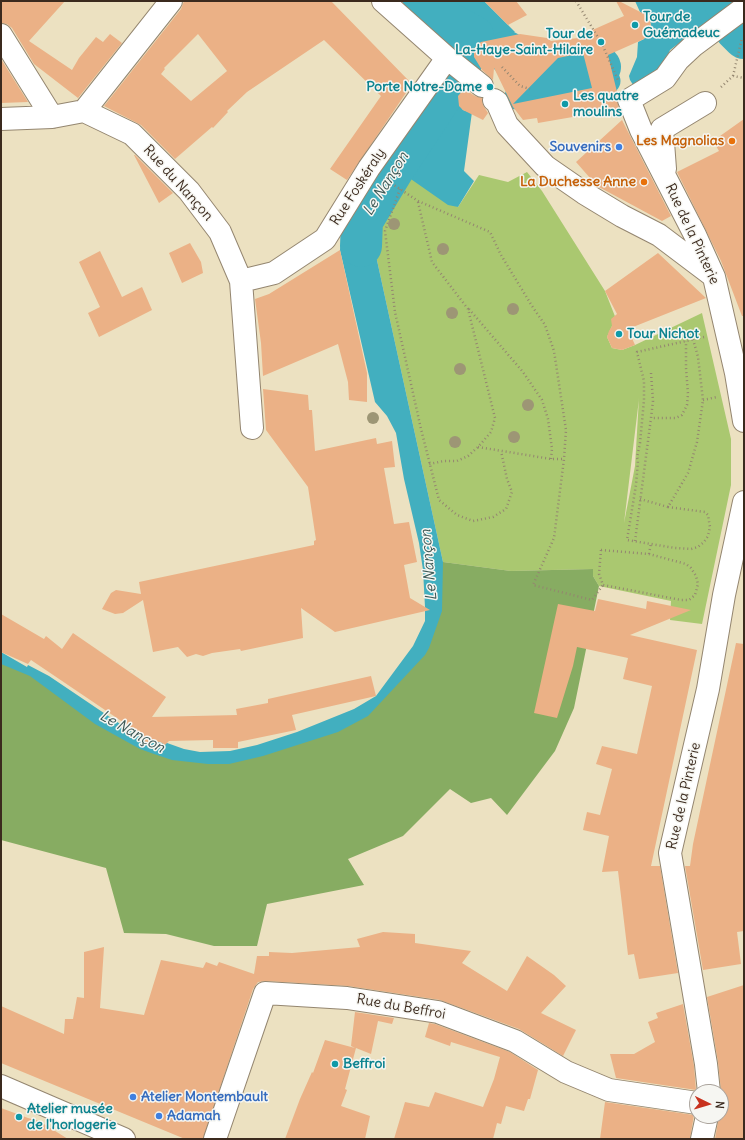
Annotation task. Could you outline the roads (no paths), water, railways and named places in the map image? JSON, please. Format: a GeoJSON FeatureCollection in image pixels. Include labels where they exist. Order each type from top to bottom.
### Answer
{"type":"FeatureCollection","features":[{"type":"Feature","properties":{"kind":"street"},"geometry":{"type":"LineString","coordinates":[[1,119],[52,117],[84,112],[172,1]]}},
{"type":"Feature","properties":{"kind":"street"},"geometry":{"type":"LineString","coordinates":[[383,1],[497,102],[507,125],[545,166],[584,193],[622,216],[659,235],[714,277]]}},
{"type":"Feature","properties":{"kind":"street","name":"Rue de la Pinterie"},"geometry":{"type":"LineString","coordinates":[[744,8],[693,46],[678,60],[666,78],[629,100],[641,130],[695,235],[714,277],[736,373],[744,421]]}},
{"type":"Feature","properties":{"kind":"street"},"geometry":{"type":"LineString","coordinates":[[1,35],[52,117]]}},
{"type":"Feature","properties":{"kind":"street","name":"Rue Foskéraly"},"geometry":{"type":"LineString","coordinates":[[241,281],[274,273],[325,239],[370,168],[447,58]]}},
{"type":"Feature","properties":{"kind":"street"},"geometry":{"type":"LineString","coordinates":[[665,176],[662,129],[705,103]]}},
{"type":"Feature","properties":{"kind":"street","name":"Rue du Nançon"},"geometry":{"type":"LineString","coordinates":[[84,112],[132,134],[189,191],[220,232],[241,281],[252,428]]}},
{"type":"Feature","properties":{"kind":"street","name":"Rue de la Pinterie"},"geometry":{"type":"LineString","coordinates":[[708,1084],[670,853],[708,689],[724,595],[744,502]]}},
{"type":"Feature","properties":{"kind":"street","name":"Rue du Beffroi"},"geometry":{"type":"LineString","coordinates":[[214,1139],[265,993],[331,1002],[347,998],[438,1012],[515,1040],[566,1072],[609,1090],[689,1102]]}},
{"type":"Feature","properties":{"kind":"street"},"geometry":{"type":"LineString","coordinates":[[1,1086],[124,1139]]}},
{"type":"Feature","properties":{"kind":"street"},"geometry":{"type":"LineString","coordinates":[[702,1139],[705,1124]]}},
{"type":"Feature","properties":{"kind":"water"},"geometry":{"type":"Polygon","coordinates":[[[401,1],[484,1],[515,32],[498,47],[482,42],[476,46],[473,53],[468,57],[401,1]]]}},
{"type":"Feature","properties":{"kind":"water"},"geometry":{"type":"Polygon","coordinates":[[[635,1],[735,1],[670,50],[661,73],[635,88],[629,76],[637,57],[638,42],[644,39],[651,27],[650,20],[646,15],[640,12],[635,1]]]}},
{"type":"Feature","properties":{"kind":"water"},"geometry":{"type":"Polygon","coordinates":[[[445,71],[466,83],[458,96],[458,103],[463,110],[472,112],[464,171],[474,181],[458,207],[448,205],[385,161],[445,71]]]}},
{"type":"Feature","properties":{"kind":"water"},"geometry":{"type":"Polygon","coordinates":[[[367,186],[383,195],[375,213],[371,233],[443,562],[442,611],[429,648],[425,655],[368,716],[338,732],[263,756],[229,764],[208,764],[172,760],[140,749],[95,724],[30,676],[1,664],[1,652],[27,667],[28,665],[49,676],[138,736],[153,738],[184,749],[200,752],[230,751],[257,745],[297,732],[354,709],[376,696],[413,646],[425,621],[423,570],[419,543],[404,479],[396,433],[387,416],[375,402],[340,250],[345,224],[367,186]]]}},
{"type":"Feature","properties":{"kind":"waterway","name":"Le Nançon"},"geometry":{"type":"LineString","coordinates":[[361,246],[362,221],[394,168],[456,74],[473,36],[441,19],[424,1]]}},
{"type":"Feature","properties":{"kind":"waterway","name":"Le Nançon"},"geometry":{"type":"LineString","coordinates":[[724,1],[728,7],[735,29],[744,38]]}},
{"type":"Feature","properties":{"kind":"waterway"},"geometry":{"type":"LineString","coordinates":[[507,52],[527,73],[544,77],[600,67]]}},
{"type":"Feature","properties":{"kind":"waterway","name":"Le Nançon"},"geometry":{"type":"LineString","coordinates":[[517,97],[608,81]]}},
{"type":"Feature","properties":{"kind":"place","name":"Tour de Guémadeuc"},"geometry":{"type":"Point","coordinates":[635,25]}},
{"type":"Feature","properties":{"kind":"place","name":"Tour de La-Haye-Saint-Hilaire"},"geometry":{"type":"Point","coordinates":[601,42]}},
{"type":"Feature","properties":{"kind":"place","name":"Porte Notre-Dame"},"geometry":{"type":"Point","coordinates":[490,87]}},
{"type":"Feature","properties":{"kind":"place","name":"Les quatre moulins"},"geometry":{"type":"Point","coordinates":[565,104]}},
{"type":"Feature","properties":{"kind":"place","name":"Les Magnolias"},"geometry":{"type":"Point","coordinates":[732,141]}},
{"type":"Feature","properties":{"kind":"place","name":"Souvenirs"},"geometry":{"type":"Point","coordinates":[619,147]}},
{"type":"Feature","properties":{"kind":"place","name":"La Duchesse Anne"},"geometry":{"type":"Point","coordinates":[644,182]}},
{"type":"Feature","properties":{"kind":"place","name":"Tour Nichot"},"geometry":{"type":"Point","coordinates":[619,334]}},
{"type":"Feature","properties":{"kind":"place","name":"Beffroi"},"geometry":{"type":"Point","coordinates":[335,1064]}},
{"type":"Feature","properties":{"kind":"place","name":"Atelier Montembault"},"geometry":{"type":"Point","coordinates":[133,1097]}},
{"type":"Feature","properties":{"kind":"place","name":"Adamah"},"geometry":{"type":"Point","coordinates":[159,1116]}},
{"type":"Feature","properties":{"kind":"place","name":"Atelier musée de l'horlogerie"},"geometry":{"type":"Point","coordinates":[19,1117]}}]}
